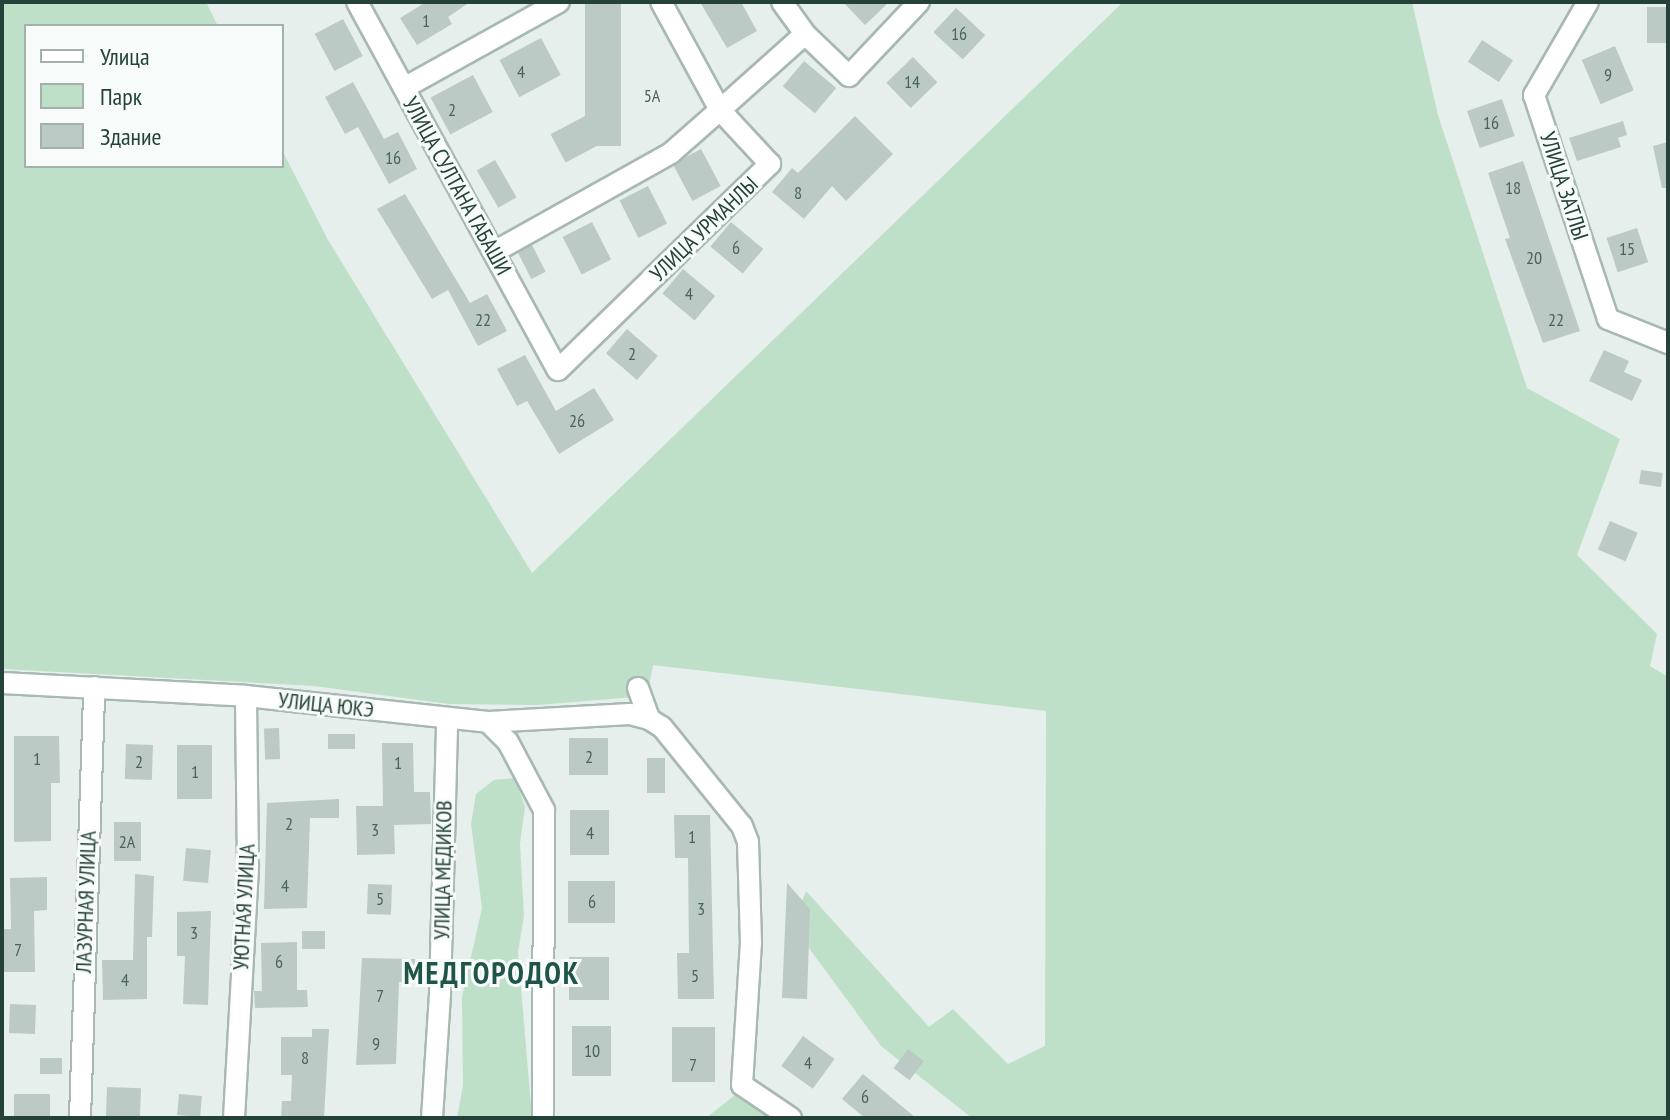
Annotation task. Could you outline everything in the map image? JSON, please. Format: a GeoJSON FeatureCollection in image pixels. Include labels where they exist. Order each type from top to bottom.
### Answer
{"type":"FeatureCollection","features":[{"type":"Feature","properties":{"kind":"street","name":"УЛИЦА СУЛТАНА ГАБАШИ"},"geometry":{"type":"LineString","coordinates":[[357,2],[558,370]]}},
{"type":"Feature","properties":{"kind":"street"},"geometry":{"type":"LineString","coordinates":[[404,88],[559,2]]}},
{"type":"Feature","properties":{"kind":"street"},"geometry":{"type":"LineString","coordinates":[[661,2],[720,110]]}},
{"type":"Feature","properties":{"kind":"street"},"geometry":{"type":"LineString","coordinates":[[782,2],[805,34],[849,76],[919,2]]}},
{"type":"Feature","properties":{"kind":"street","name":"УЛИЦА ЗАТЛЫ"},"geometry":{"type":"LineString","coordinates":[[1588,2],[1534,95],[1608,319],[1668,343]]}},
{"type":"Feature","properties":{"kind":"street"},"geometry":{"type":"LineString","coordinates":[[494,252],[671,153],[805,34]]}},
{"type":"Feature","properties":{"kind":"street","name":"УЛИЦА УРМАНЛЫ"},"geometry":{"type":"LineString","coordinates":[[558,370],[770,164],[720,110]]}},
{"type":"Feature","properties":{"kind":"street","name":"УЛИЦА ЮКЭ"},"geometry":{"type":"LineString","coordinates":[[2,683],[246,696],[488,722],[630,714],[649,719]]}},
{"type":"Feature","properties":{"kind":"street","name":"ЛАЗУРНАЯ УЛИЦА"},"geometry":{"type":"LineString","coordinates":[[80,1118],[94,687]]}},
{"type":"Feature","properties":{"kind":"street"},"geometry":{"type":"LineString","coordinates":[[638,688],[649,719],[662,727],[742,826],[748,842],[751,942],[742,1085],[791,1118]]}},
{"type":"Feature","properties":{"kind":"street","name":"УЮТНАЯ УЛИЦА"},"geometry":{"type":"LineString","coordinates":[[234,1118],[248,865],[246,696]]}},
{"type":"Feature","properties":{"kind":"street","name":"УЛИЦА МЕДИКОВ"},"geometry":{"type":"LineString","coordinates":[[432,1118],[440,994],[447,718]]}},
{"type":"Feature","properties":{"kind":"street"},"geometry":{"type":"LineString","coordinates":[[488,722],[508,742],[544,810],[543,1118]]}},
{"type":"Feature","properties":{"kind":"green space"},"geometry":{"type":"Polygon","coordinates":[[[2,2],[206,2],[217,24],[24,24],[24,168],[284,168],[284,154],[328,240],[532,573],[1123,2],[1412,2],[1438,115],[1527,388],[1620,439],[1577,555],[1657,634],[1650,666],[1668,677],[1668,1118],[972,1118],[881,1046],[792,925],[806,891],[929,1027],[953,1009],[1008,1064],[1045,1046],[1046,711],[653,665],[647,696],[538,705],[449,704],[314,686],[2,669],[2,2]]]}},
{"type":"Feature","properties":{"kind":"green space"},"geometry":{"type":"Polygon","coordinates":[[[515,778],[525,807],[520,844],[524,916],[518,952],[532,1118],[457,1118],[463,1085],[462,997],[482,908],[471,824],[476,794],[494,780],[515,778]]]}},
{"type":"Feature","properties":{"kind":"green space"},"geometry":{"type":"Polygon","coordinates":[[[735,1095],[769,1118],[706,1118],[735,1095]]]}},
{"type":"Feature","properties":{"kind":"building"},"geometry":{"type":"Polygon","coordinates":[[[426,2],[470,2],[448,17],[452,24],[417,45],[400,18],[426,2]]]}},
{"type":"Feature","properties":{"kind":"building"},"geometry":{"type":"Polygon","coordinates":[[[585,2],[621,2],[621,146],[585,146],[585,2]]]}},
{"type":"Feature","properties":{"kind":"building"},"geometry":{"type":"Polygon","coordinates":[[[700,2],[741,2],[757,31],[727,48],[700,2]]]}},
{"type":"Feature","properties":{"kind":"building"},"geometry":{"type":"Polygon","coordinates":[[[843,2],[889,2],[865,25],[843,2]]]}},
{"type":"Feature","properties":{"kind":"building"},"geometry":{"type":"Polygon","coordinates":[[[1647,7],[1668,7],[1668,43],[1647,43],[1647,7]]]}},
{"type":"Feature","properties":{"kind":"building"},"geometry":{"type":"Polygon","coordinates":[[[956,8],[985,35],[963,59],[933,32],[956,8]]]}},
{"type":"Feature","properties":{"kind":"building"},"geometry":{"type":"Polygon","coordinates":[[[343,19],[363,56],[334,71],[315,34],[343,19]]]}},
{"type":"Feature","properties":{"kind":"building"},"geometry":{"type":"Polygon","coordinates":[[[541,38],[561,75],[519,97],[500,60],[541,38]]]}},
{"type":"Feature","properties":{"kind":"building"},"geometry":{"type":"Polygon","coordinates":[[[1482,40],[1513,60],[1499,82],[1468,62],[1482,40]]]}},
{"type":"Feature","properties":{"kind":"building"},"geometry":{"type":"Polygon","coordinates":[[[1615,46],[1634,90],[1601,104],[1582,60],[1615,46]]]}},
{"type":"Feature","properties":{"kind":"building"},"geometry":{"type":"Polygon","coordinates":[[[913,57],[937,82],[911,108],[886,83],[913,57]]]}},
{"type":"Feature","properties":{"kind":"building"},"geometry":{"type":"Polygon","coordinates":[[[804,61],[836,88],[815,113],[783,86],[804,61]]]}},
{"type":"Feature","properties":{"kind":"building"},"geometry":{"type":"Polygon","coordinates":[[[473,75],[493,112],[450,135],[431,98],[473,75]]]}},
{"type":"Feature","properties":{"kind":"building"},"geometry":{"type":"Polygon","coordinates":[[[353,82],[384,139],[398,132],[417,169],[389,184],[358,127],[345,134],[325,97],[353,82]]]}},
{"type":"Feature","properties":{"kind":"building"},"geometry":{"type":"Polygon","coordinates":[[[1502,99],[1515,136],[1480,148],[1467,111],[1502,99]]]}},
{"type":"Feature","properties":{"kind":"building"},"geometry":{"type":"Polygon","coordinates":[[[585,116],[600,144],[566,163],[551,134],[585,116]]]}},
{"type":"Feature","properties":{"kind":"building"},"geometry":{"type":"Polygon","coordinates":[[[855,116],[893,154],[846,201],[832,186],[804,219],[772,192],[792,168],[798,173],[855,116]]]}},
{"type":"Feature","properties":{"kind":"building"},"geometry":{"type":"Polygon","coordinates":[[[1623,121],[1627,135],[1618,138],[1621,147],[1577,161],[1569,138],[1623,121]]]}},
{"type":"Feature","properties":{"kind":"building"},"geometry":{"type":"Polygon","coordinates":[[[1668,142],[1668,188],[1662,188],[1653,146],[1668,142]]]}},
{"type":"Feature","properties":{"kind":"building"},"geometry":{"type":"Polygon","coordinates":[[[701,149],[721,186],[692,201],[673,164],[701,149]]]}},
{"type":"Feature","properties":{"kind":"building"},"geometry":{"type":"Polygon","coordinates":[[[495,160],[516,197],[498,208],[477,170],[495,160]]]}},
{"type":"Feature","properties":{"kind":"building"},"geometry":{"type":"Polygon","coordinates":[[[1523,161],[1580,331],[1543,343],[1505,239],[1510,238],[1488,173],[1523,161]]]}},
{"type":"Feature","properties":{"kind":"building"},"geometry":{"type":"Polygon","coordinates":[[[648,186],[667,223],[639,238],[619,201],[648,186]]]}},
{"type":"Feature","properties":{"kind":"building"},"geometry":{"type":"Polygon","coordinates":[[[405,194],[470,303],[487,294],[507,331],[478,346],[448,290],[432,299],[377,209],[405,194]]]}},
{"type":"Feature","properties":{"kind":"building"},"geometry":{"type":"Polygon","coordinates":[[[592,222],[611,259],[582,274],[563,237],[592,222]]]}},
{"type":"Feature","properties":{"kind":"building"},"geometry":{"type":"Polygon","coordinates":[[[731,222],[763,249],[743,274],[710,247],[731,222]]]}},
{"type":"Feature","properties":{"kind":"building"},"geometry":{"type":"Polygon","coordinates":[[[1637,228],[1648,262],[1618,272],[1607,238],[1637,228]]]}},
{"type":"Feature","properties":{"kind":"building"},"geometry":{"type":"Polygon","coordinates":[[[532,245],[546,272],[531,279],[518,252],[532,245]]]}},
{"type":"Feature","properties":{"kind":"building"},"geometry":{"type":"Polygon","coordinates":[[[683,269],[715,296],[695,321],[662,294],[683,269]]]}},
{"type":"Feature","properties":{"kind":"building"},"geometry":{"type":"Polygon","coordinates":[[[627,329],[658,356],[637,380],[606,353],[627,329]]]}},
{"type":"Feature","properties":{"kind":"building"},"geometry":{"type":"Polygon","coordinates":[[[1604,350],[1629,361],[1624,372],[1642,380],[1632,401],[1589,381],[1604,350]]]}},
{"type":"Feature","properties":{"kind":"building"},"geometry":{"type":"Polygon","coordinates":[[[525,355],[556,411],[594,388],[614,420],[559,454],[527,401],[517,406],[497,369],[525,355]]]}},
{"type":"Feature","properties":{"kind":"building"},"geometry":{"type":"Polygon","coordinates":[[[1641,470],[1663,473],[1661,487],[1639,484],[1641,470]]]}},
{"type":"Feature","properties":{"kind":"building"},"geometry":{"type":"Polygon","coordinates":[[[1610,521],[1638,533],[1626,561],[1598,550],[1610,521]]]}},
{"type":"Feature","properties":{"kind":"building"},"geometry":{"type":"Polygon","coordinates":[[[279,728],[280,759],[265,760],[264,729],[279,728]]]}},
{"type":"Feature","properties":{"kind":"building"},"geometry":{"type":"Polygon","coordinates":[[[328,734],[355,734],[355,749],[328,749],[328,734]]]}},
{"type":"Feature","properties":{"kind":"building"},"geometry":{"type":"Polygon","coordinates":[[[14,736],[59,736],[60,783],[51,783],[51,841],[14,842],[14,736]]]}},
{"type":"Feature","properties":{"kind":"building"},"geometry":{"type":"Polygon","coordinates":[[[569,738],[608,738],[608,775],[569,775],[569,738]]]}},
{"type":"Feature","properties":{"kind":"building"},"geometry":{"type":"Polygon","coordinates":[[[382,743],[413,743],[414,792],[430,792],[431,824],[394,825],[395,854],[357,855],[356,806],[383,806],[382,743]]]}},
{"type":"Feature","properties":{"kind":"building"},"geometry":{"type":"Polygon","coordinates":[[[126,744],[153,745],[152,780],[125,779],[126,744]]]}},
{"type":"Feature","properties":{"kind":"building"},"geometry":{"type":"Polygon","coordinates":[[[177,745],[212,745],[212,799],[177,799],[177,745]]]}},
{"type":"Feature","properties":{"kind":"building"},"geometry":{"type":"Polygon","coordinates":[[[647,758],[665,758],[665,793],[647,793],[647,758]]]}},
{"type":"Feature","properties":{"kind":"building"},"geometry":{"type":"Polygon","coordinates":[[[339,799],[339,818],[310,818],[307,908],[264,909],[267,803],[339,799]]]}},
{"type":"Feature","properties":{"kind":"building"},"geometry":{"type":"Polygon","coordinates":[[[570,810],[609,810],[609,855],[570,855],[570,810]]]}},
{"type":"Feature","properties":{"kind":"building"},"geometry":{"type":"Polygon","coordinates":[[[674,815],[710,815],[714,999],[678,999],[677,953],[689,953],[688,858],[675,858],[674,815]]]}},
{"type":"Feature","properties":{"kind":"building"},"geometry":{"type":"Polygon","coordinates":[[[114,822],[141,822],[141,861],[114,861],[114,822]]]}},
{"type":"Feature","properties":{"kind":"building"},"geometry":{"type":"Polygon","coordinates":[[[186,848],[211,850],[208,883],[183,881],[186,848]]]}},
{"type":"Feature","properties":{"kind":"building"},"geometry":{"type":"Polygon","coordinates":[[[135,874],[154,876],[152,937],[147,937],[147,999],[103,1000],[102,960],[133,960],[135,874]]]}},
{"type":"Feature","properties":{"kind":"building"},"geometry":{"type":"Polygon","coordinates":[[[47,877],[47,910],[34,911],[35,972],[2,972],[2,929],[11,929],[10,878],[47,877]]]}},
{"type":"Feature","properties":{"kind":"building"},"geometry":{"type":"Polygon","coordinates":[[[568,881],[615,881],[615,923],[568,923],[568,881]]]}},
{"type":"Feature","properties":{"kind":"building"},"geometry":{"type":"Polygon","coordinates":[[[787,883],[810,909],[807,999],[782,998],[787,883]]]}},
{"type":"Feature","properties":{"kind":"building"},"geometry":{"type":"Polygon","coordinates":[[[368,884],[392,885],[391,915],[367,914],[368,884]]]}},
{"type":"Feature","properties":{"kind":"building"},"geometry":{"type":"Polygon","coordinates":[[[211,911],[208,1005],[183,1004],[185,956],[177,956],[177,912],[211,911]]]}},
{"type":"Feature","properties":{"kind":"building"},"geometry":{"type":"Polygon","coordinates":[[[302,931],[325,931],[325,949],[302,949],[302,931]]]}},
{"type":"Feature","properties":{"kind":"building"},"geometry":{"type":"Polygon","coordinates":[[[297,942],[297,990],[307,990],[308,1007],[255,1008],[254,991],[262,991],[261,943],[297,942]]]}},
{"type":"Feature","properties":{"kind":"building"},"geometry":{"type":"Polygon","coordinates":[[[569,957],[609,957],[609,1000],[569,1000],[569,957]]]}},
{"type":"Feature","properties":{"kind":"building"},"geometry":{"type":"Polygon","coordinates":[[[362,958],[415,959],[414,983],[399,982],[396,1064],[356,1065],[362,958]]]}},
{"type":"Feature","properties":{"kind":"building"},"geometry":{"type":"Polygon","coordinates":[[[10,1004],[36,1005],[35,1034],[9,1033],[10,1004]]]}},
{"type":"Feature","properties":{"kind":"building"},"geometry":{"type":"Polygon","coordinates":[[[572,1026],[611,1026],[611,1076],[572,1076],[572,1026]]]}},
{"type":"Feature","properties":{"kind":"building"},"geometry":{"type":"Polygon","coordinates":[[[672,1027],[715,1027],[715,1082],[672,1082],[672,1027]]]}},
{"type":"Feature","properties":{"kind":"building"},"geometry":{"type":"Polygon","coordinates":[[[312,1029],[329,1029],[324,1118],[281,1118],[282,1101],[291,1101],[292,1075],[281,1075],[281,1037],[312,1037],[312,1029]]]}},
{"type":"Feature","properties":{"kind":"building"},"geometry":{"type":"Polygon","coordinates":[[[803,1036],[835,1059],[813,1089],[781,1066],[803,1036]]]}},
{"type":"Feature","properties":{"kind":"building"},"geometry":{"type":"Polygon","coordinates":[[[908,1049],[924,1061],[910,1080],[894,1068],[908,1049]]]}},
{"type":"Feature","properties":{"kind":"building"},"geometry":{"type":"Polygon","coordinates":[[[40,1058],[62,1058],[62,1074],[40,1074],[40,1058]]]}},
{"type":"Feature","properties":{"kind":"building"},"geometry":{"type":"Polygon","coordinates":[[[863,1074],[916,1118],[865,1118],[842,1099],[863,1074]]]}},
{"type":"Feature","properties":{"kind":"building"},"geometry":{"type":"Polygon","coordinates":[[[107,1087],[141,1088],[140,1118],[106,1117],[107,1087]]]}},
{"type":"Feature","properties":{"kind":"building"},"geometry":{"type":"Polygon","coordinates":[[[14,1094],[50,1094],[50,1118],[14,1118],[14,1094]]]}},
{"type":"Feature","properties":{"kind":"building"},"geometry":{"type":"Polygon","coordinates":[[[179,1094],[202,1096],[200,1117],[177,1115],[179,1094]]]}},
{"type":"Feature","properties":{"kind":"district","name":"МЕДГОРОДОК"},"geometry":{"type":"Point","coordinates":[492,973]}}]}
